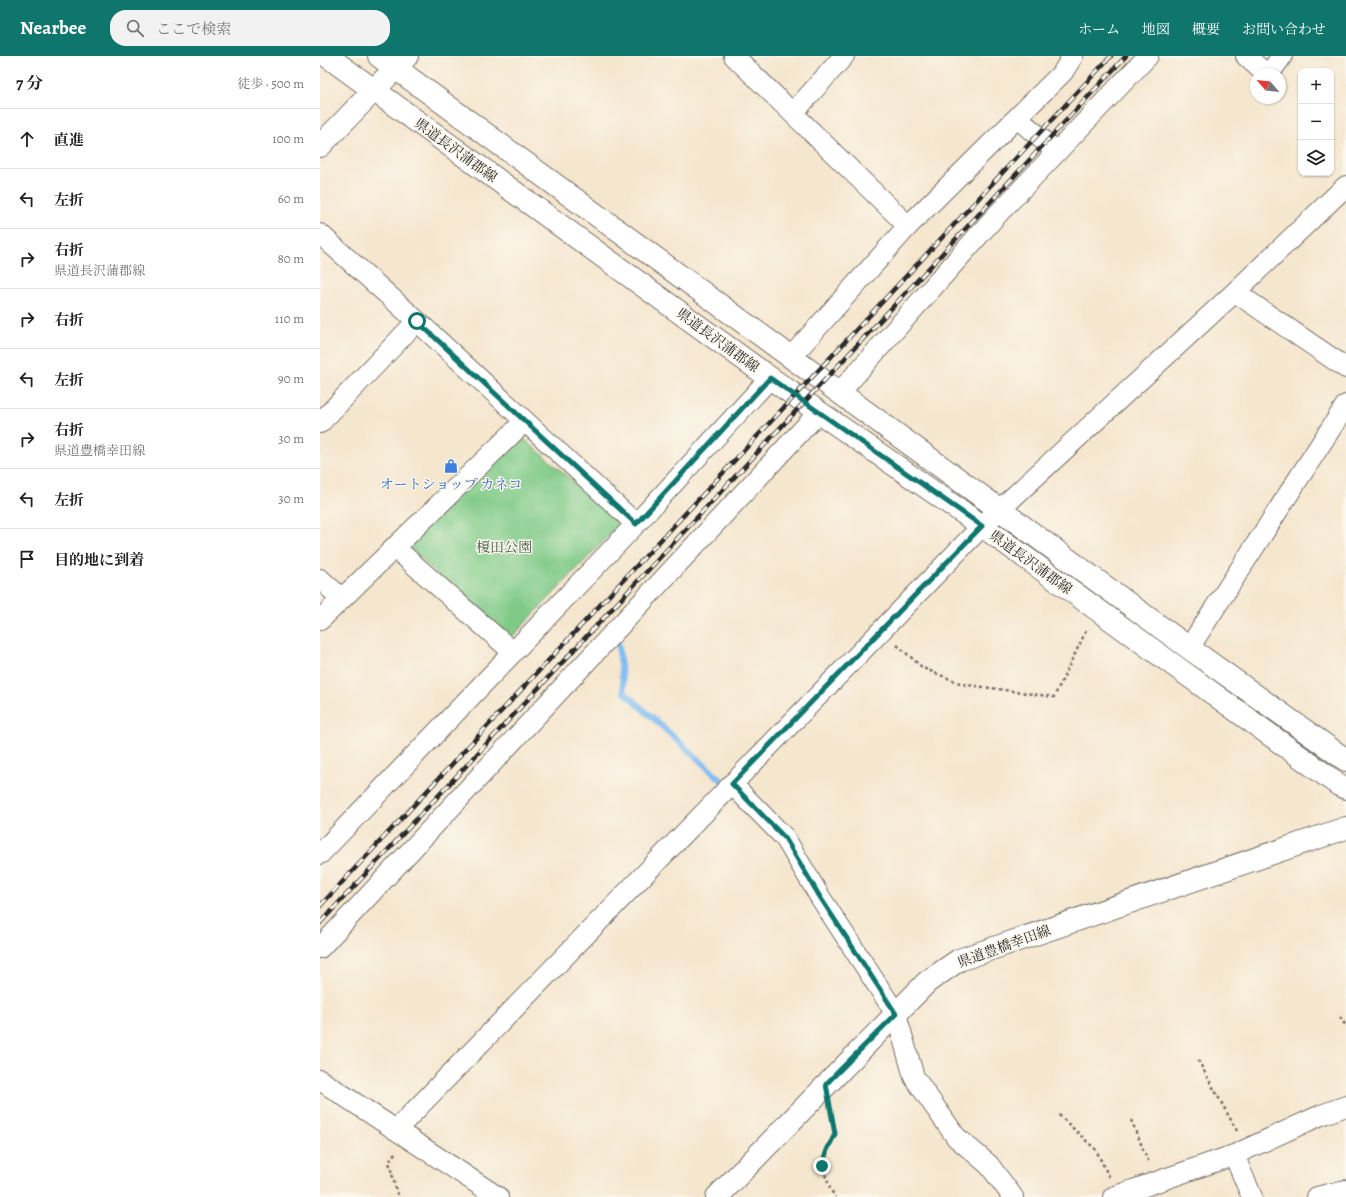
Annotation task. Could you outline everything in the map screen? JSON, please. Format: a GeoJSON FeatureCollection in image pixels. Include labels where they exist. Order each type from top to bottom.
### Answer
{"type":"FeatureCollection","features":[{"type":"Feature","properties":{"kind":"main road","name":"県道長沢蒲郡線"},"geometry":{"type":"LineString","coordinates":[[327,56],[770,378],[982,526],[1339,785],[1346,788]]}},
{"type":"Feature","properties":{"kind":"main road","name":"県道長沢蒲郡線"},"geometry":{"type":"LineString","coordinates":[[394,60],[791,357],[999,510],[1346,760]]}},
{"type":"Feature","properties":{"kind":"main road"},"geometry":{"type":"LineString","coordinates":[[320,146],[374,91],[394,60]]}},
{"type":"Feature","properties":{"kind":"main road","name":"県道豊橋幸田線"},"geometry":{"type":"LineString","coordinates":[[717,1197],[927,982],[959,960],[1346,828]]}},
{"type":"Feature","properties":{"kind":"street"},"geometry":{"type":"LineString","coordinates":[[734,56],[908,226]]}},
{"type":"Feature","properties":{"kind":"street"},"geometry":{"type":"LineString","coordinates":[[793,113],[844,56]]}},
{"type":"Feature","properties":{"kind":"street"},"geometry":{"type":"LineString","coordinates":[[791,357],[908,226],[1063,72],[1073,56]]}},
{"type":"Feature","properties":{"kind":"street"},"geometry":{"type":"LineString","coordinates":[[840,392],[994,218],[1148,56]]}},
{"type":"Feature","properties":{"kind":"street"},"geometry":{"type":"LineString","coordinates":[[1246,56],[1259,68]]}},
{"type":"Feature","properties":{"kind":"street"},"geometry":{"type":"LineString","coordinates":[[1274,68],[1282,56]]}},
{"type":"Feature","properties":{"kind":"street"},"geometry":{"type":"LineString","coordinates":[[1016,118],[1057,152]]}},
{"type":"Feature","properties":{"kind":"street"},"geometry":{"type":"LineString","coordinates":[[401,1133],[732,784],[982,526],[1235,292],[1346,186]]}},
{"type":"Feature","properties":{"kind":"street"},"geometry":{"type":"LineString","coordinates":[[320,234],[417,321],[636,524]]}},
{"type":"Feature","properties":{"kind":"street"},"geometry":{"type":"LineString","coordinates":[[1235,292],[1346,368]]}},
{"type":"Feature","properties":{"kind":"street"},"geometry":{"type":"LineString","coordinates":[[320,423],[417,321]]}},
{"type":"Feature","properties":{"kind":"street"},"geometry":{"type":"LineString","coordinates":[[320,854],[636,524],[770,378]]}},
{"type":"Feature","properties":{"kind":"street"},"geometry":{"type":"LineString","coordinates":[[1189,648],[1346,404]]}},
{"type":"Feature","properties":{"kind":"street"},"geometry":{"type":"LineString","coordinates":[[320,948],[819,412]]}},
{"type":"Feature","properties":{"kind":"street"},"geometry":{"type":"LineString","coordinates":[[320,620],[525,421]]}},
{"type":"Feature","properties":{"kind":"street"},"geometry":{"type":"LineString","coordinates":[[394,548],[513,652]]}},
{"type":"Feature","properties":{"kind":"street"},"geometry":{"type":"LineString","coordinates":[[320,580],[342,599]]}},
{"type":"Feature","properties":{"kind":"street"},"geometry":{"type":"LineString","coordinates":[[732,784],[785,838],[820,897],[896,1014],[914,1077],[956,1137],[989,1165],[1013,1197]]}},
{"type":"Feature","properties":{"kind":"street"},"geometry":{"type":"LineString","coordinates":[[320,1080],[498,1197]]}},
{"type":"Feature","properties":{"kind":"street"},"geometry":{"type":"LineString","coordinates":[[1115,1196],[1241,1152],[1321,1115],[1346,1106]]}},
{"type":"Feature","properties":{"kind":"street"},"geometry":{"type":"LineString","coordinates":[[1241,1152],[1252,1197]]}},
{"type":"Feature","properties":{"kind":"street"},"geometry":{"type":"LineString","coordinates":[[1317,1197],[1346,1190]]}},
{"type":"Feature","properties":{"kind":"path"},"geometry":{"type":"LineString","coordinates":[[881,631],[923,668],[962,684],[1054,697],[1096,610]]}},
{"type":"Feature","properties":{"kind":"path"},"geometry":{"type":"LineString","coordinates":[[1340,1017],[1346,1026]]}},
{"type":"Feature","properties":{"kind":"path"},"geometry":{"type":"LineString","coordinates":[[1198,1060],[1241,1152]]}},
{"type":"Feature","properties":{"kind":"path"},"geometry":{"type":"LineString","coordinates":[[826,1084],[835,1134],[827,1150],[822,1166],[835,1197]]}},
{"type":"Feature","properties":{"kind":"path"},"geometry":{"type":"LineString","coordinates":[[1059,1115],[1096,1150],[1115,1196]]}},
{"type":"Feature","properties":{"kind":"path"},"geometry":{"type":"LineString","coordinates":[[1131,1120],[1157,1182]]}},
{"type":"Feature","properties":{"kind":"path"},"geometry":{"type":"LineString","coordinates":[[398,1197],[389,1162],[401,1133]]}},
{"type":"Feature","properties":{"kind":"green space","name":"榎田公園"},"geometry":{"type":"Polygon","coordinates":[[[523,438],[617,519],[616,528],[512,637],[502,637],[407,545],[517,441],[523,438]]]}},
{"type":"Feature","properties":{"kind":"waterway"},"geometry":{"type":"LineString","coordinates":[[618,642],[624,692],[721,780]]}},
{"type":"Feature","properties":{"kind":"railway"},"geometry":{"type":"LineString","coordinates":[[320,906],[1111,56]]}},
{"type":"Feature","properties":{"kind":"railway"},"geometry":{"type":"LineString","coordinates":[[320,923],[1126,56]]}},
{"type":"Feature","properties":{"kind":"place","name":"オートショップ カネコ"},"geometry":{"type":"Point","coordinates":[451,466]}},
{"type":"Feature","properties":{"kind":"route"},"geometry":{"type":"LineString","coordinates":[[417,321],[636,524],[770,378],[982,526],[732,784],[785,838],[820,897],[896,1014],[826,1084],[835,1134],[827,1150],[822,1166]]}}]}
